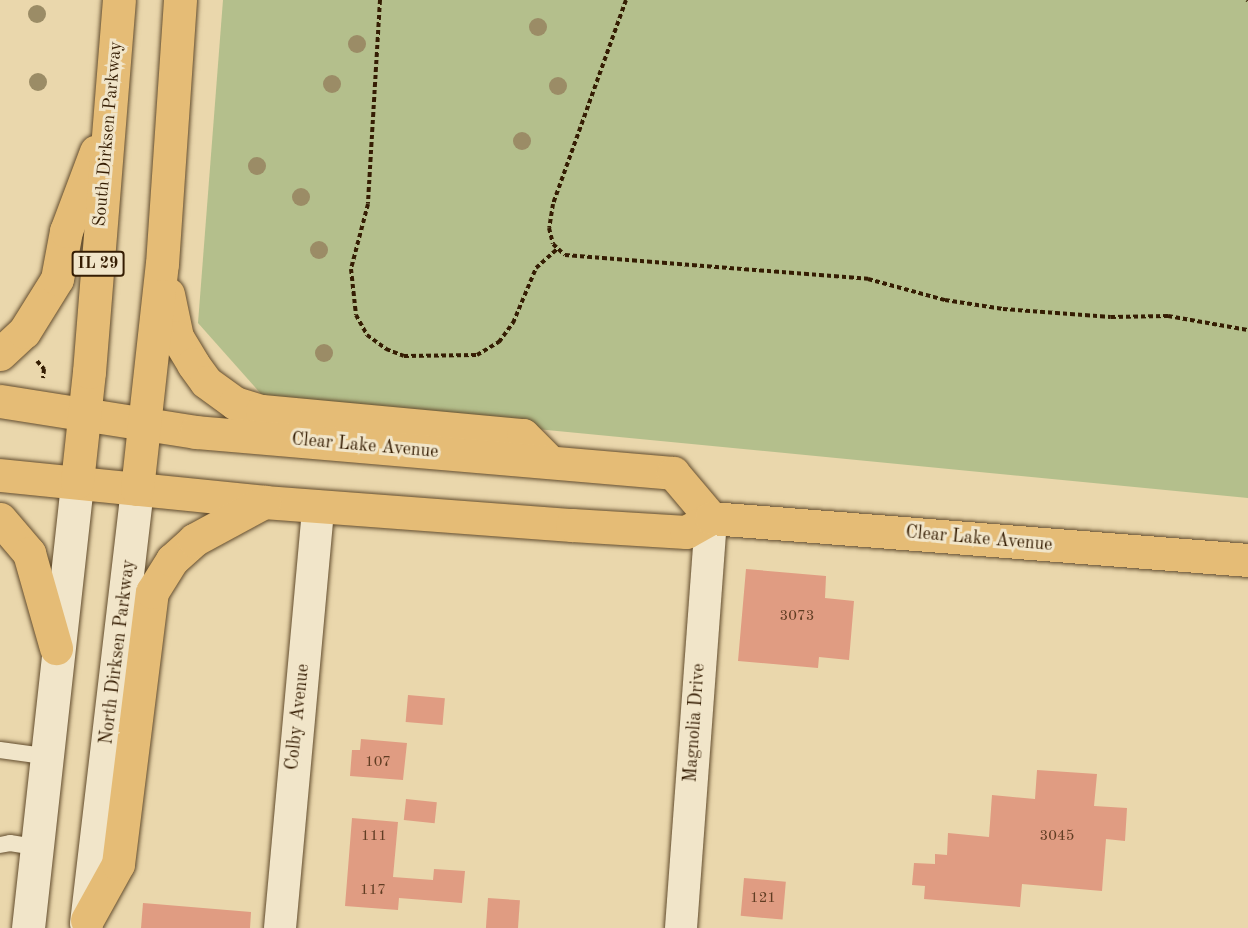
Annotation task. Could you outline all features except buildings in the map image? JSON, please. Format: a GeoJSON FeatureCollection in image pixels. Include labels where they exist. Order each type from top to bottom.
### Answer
{"type":"FeatureCollection","features":[{"type":"Feature","properties":{"kind":"main road","name":"South Dirksen Parkway"},"geometry":{"type":"LineString","coordinates":[[77,483],[85,413],[119,0]]}},
{"type":"Feature","properties":{"kind":"main road"},"geometry":{"type":"LineString","coordinates":[[180,0],[162,264],[177,337],[206,382],[235,403],[262,411],[523,435],[549,461]]}},
{"type":"Feature","properties":{"kind":"main road"},"geometry":{"type":"LineString","coordinates":[[0,354],[24,332],[57,279],[66,231],[110,116]]}},
{"type":"Feature","properties":{"kind":"main road","name":"North Dirksen Parkway"},"geometry":{"type":"LineString","coordinates":[[86,924],[146,425],[162,264]]}},
{"type":"Feature","properties":{"kind":"main road","name":"Clear Lake Avenue"},"geometry":{"type":"LineString","coordinates":[[0,400],[146,425],[673,472],[711,518],[1248,560]]}},
{"type":"Feature","properties":{"kind":"main road"},"geometry":{"type":"LineString","coordinates":[[0,475],[318,507],[686,532],[711,518]]}},
{"type":"Feature","properties":{"kind":"main road","name":"IL 29"},"geometry":{"type":"LineString","coordinates":[[28,928],[44,756],[77,483]]}},
{"type":"Feature","properties":{"kind":"main road"},"geometry":{"type":"LineString","coordinates":[[86,924],[118,864],[153,592],[172,560],[194,540],[264,502]]}},
{"type":"Feature","properties":{"kind":"main road"},"geometry":{"type":"LineString","coordinates":[[0,519],[29,553],[56,648]]}},
{"type":"Feature","properties":{"kind":"street","name":"Colby Avenue"},"geometry":{"type":"LineString","coordinates":[[280,928],[318,507]]}},
{"type":"Feature","properties":{"kind":"street","name":"Magnolia Drive"},"geometry":{"type":"LineString","coordinates":[[681,928],[711,518]]}},
{"type":"Feature","properties":{"kind":"lane"},"geometry":{"type":"LineString","coordinates":[[0,750],[44,756]]}},
{"type":"Feature","properties":{"kind":"lane"},"geometry":{"type":"LineString","coordinates":[[0,845],[9,843],[36,847]]}},
{"type":"Feature","properties":{"kind":"path"},"geometry":{"type":"LineString","coordinates":[[380,0],[368,204],[351,269],[356,315],[367,335],[386,349],[404,356],[477,355],[499,342],[536,268],[558,248]]}},
{"type":"Feature","properties":{"kind":"path"},"geometry":{"type":"LineString","coordinates":[[626,0],[553,204],[549,228],[558,248],[565,255],[593,260],[868,279],[945,300],[1003,309],[1111,317],[1168,316],[1248,330]]}},
{"type":"Feature","properties":{"kind":"path"},"geometry":{"type":"LineString","coordinates":[[37,361],[44,369],[43,378]]}},
{"type":"Feature","properties":{"kind":"green space"},"geometry":{"type":"Polygon","coordinates":[[[223,0],[1248,0],[1248,498],[269,403],[198,323],[223,0]]]}}]}
